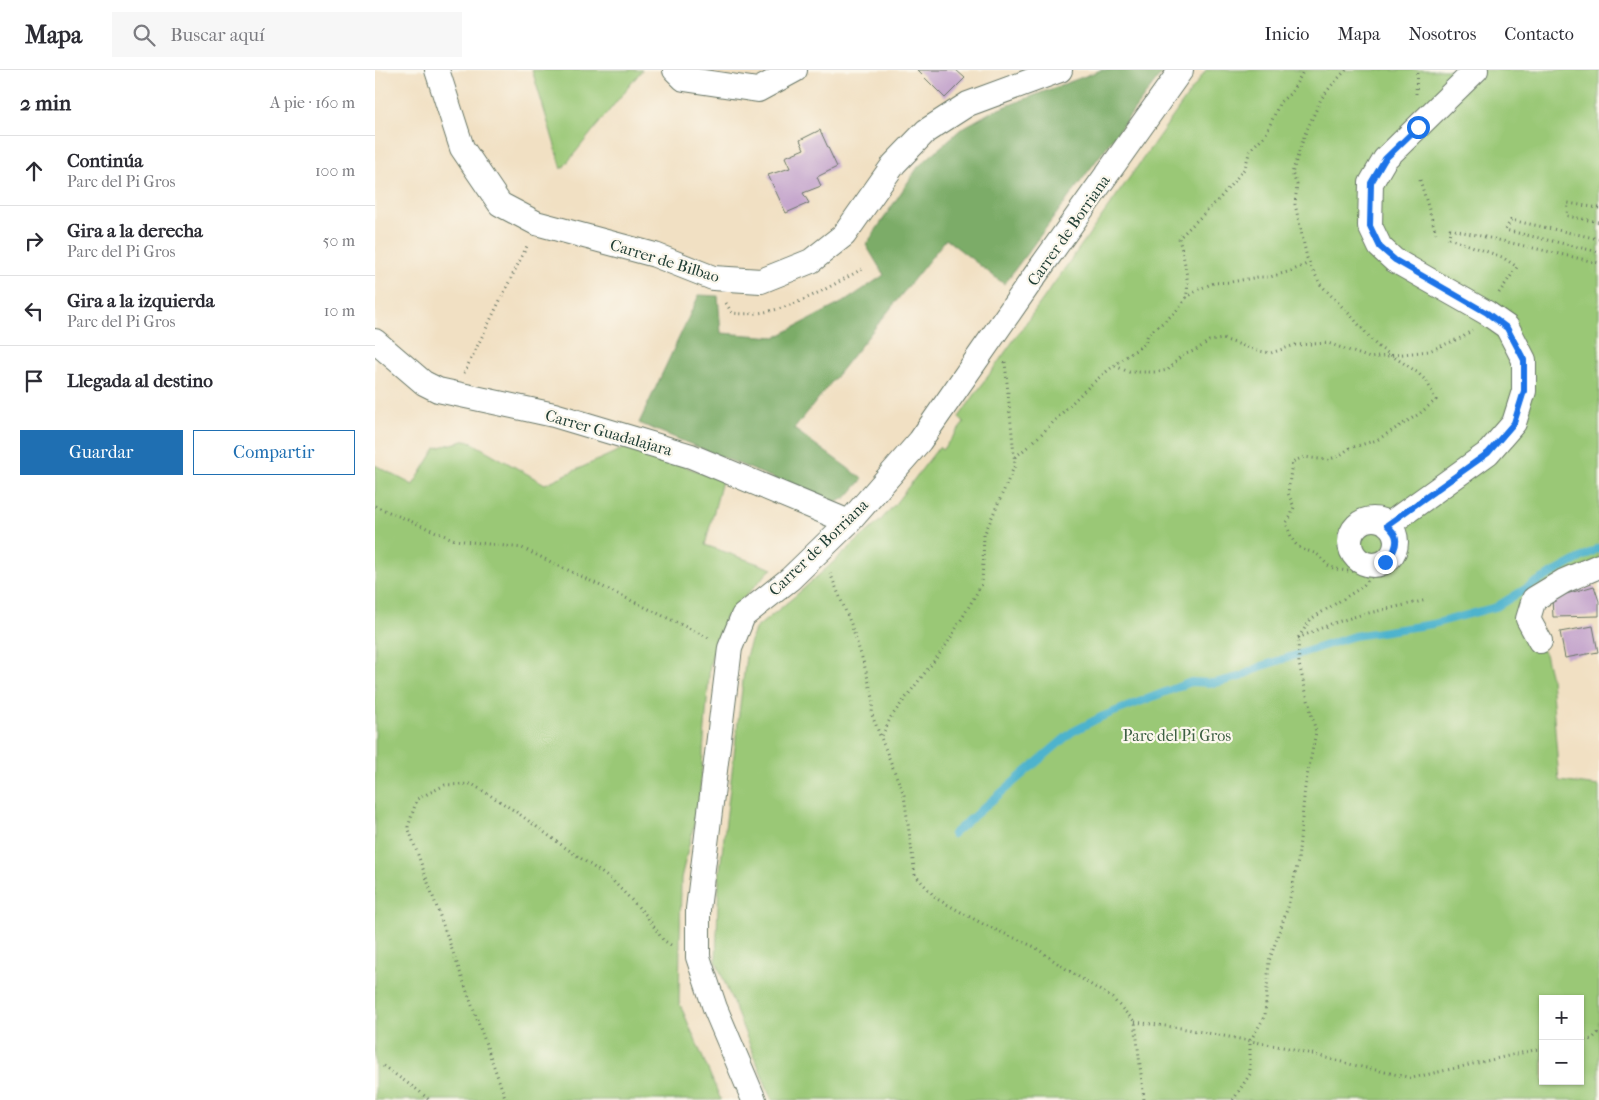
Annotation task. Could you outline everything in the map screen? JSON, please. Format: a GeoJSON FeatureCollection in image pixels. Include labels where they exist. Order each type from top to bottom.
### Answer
{"type":"FeatureCollection","features":[{"type":"Feature","properties":{"kind":"street","name":"Carrer de Bilbao"},"geometry":{"type":"LineString","coordinates":[[437,70],[462,148],[500,204],[536,223],[655,255],[713,278],[761,280],[811,261],[844,235],[894,164],[926,131],[968,104],[1060,70]]}},
{"type":"Feature","properties":{"kind":"street"},"geometry":{"type":"LineString","coordinates":[[675,70],[685,78],[758,90],[795,70]]}},
{"type":"Feature","properties":{"kind":"street","name":"Carrer de Borriana"},"geometry":{"type":"LineString","coordinates":[[754,1100],[715,1008],[698,956],[698,909],[730,648],[743,616],[789,579],[849,522],[920,441],[1181,70]]}},
{"type":"Feature","properties":{"kind":"street"},"geometry":{"type":"LineString","coordinates":[[1387,525],[1488,453],[1514,423],[1524,391],[1524,360],[1507,328],[1487,313],[1395,260],[1380,247],[1370,226],[1371,183],[1385,159],[1476,70]]}},
{"type":"Feature","properties":{"kind":"street","name":"Carrer Guadalajara"},"geometry":{"type":"LineString","coordinates":[[375,341],[424,383],[438,390],[554,415],[691,456],[849,522]]}},
{"type":"Feature","properties":{"kind":"street"},"geometry":{"type":"LineString","coordinates":[[1375,519],[1387,525],[1395,536],[1396,546],[1390,558],[1379,565],[1369,565],[1359,561],[1353,554],[1350,540],[1353,532],[1363,522],[1375,519]]}},
{"type":"Feature","properties":{"kind":"street"},"geometry":{"type":"LineString","coordinates":[[1540,641],[1527,619],[1535,599],[1564,581],[1599,566]]}},
{"type":"Feature","properties":{"kind":"path"},"geometry":{"type":"LineString","coordinates":[[1185,299],[1187,274],[1179,238],[1220,198],[1245,168],[1250,150],[1266,134],[1279,102],[1291,93],[1304,70]]}},
{"type":"Feature","properties":{"kind":"path"},"geometry":{"type":"LineString","coordinates":[[1346,70],[1321,99],[1303,140],[1293,173],[1297,185],[1295,204],[1300,231],[1309,263],[1320,284],[1377,346],[1422,377],[1427,382],[1436,400],[1419,414],[1377,440],[1350,448],[1339,456],[1327,460],[1304,457],[1292,462],[1288,493],[1294,506],[1291,516],[1286,523],[1299,547],[1317,554],[1329,565],[1340,569],[1361,571],[1371,570],[1379,565]]}},
{"type":"Feature","properties":{"kind":"path"},"geometry":{"type":"LineString","coordinates":[[1421,180],[1436,233]]}},
{"type":"Feature","properties":{"kind":"path"},"geometry":{"type":"LineString","coordinates":[[1599,208],[1568,203],[1567,216],[1599,222]]}},
{"type":"Feature","properties":{"kind":"path"},"geometry":{"type":"LineString","coordinates":[[1599,239],[1511,220],[1505,230],[1599,252]]}},
{"type":"Feature","properties":{"kind":"path"},"geometry":{"type":"LineString","coordinates":[[1115,366],[1129,372],[1168,370],[1181,356],[1196,350],[1209,341],[1223,339],[1271,353],[1295,345],[1328,344],[1371,358],[1429,352],[1463,337],[1472,330],[1487,313],[1517,267],[1502,257],[1449,238],[1451,229],[1599,263]]}},
{"type":"Feature","properties":{"kind":"path"},"geometry":{"type":"LineString","coordinates":[[461,378],[527,245]]}},
{"type":"Feature","properties":{"kind":"path"},"geometry":{"type":"LineString","coordinates":[[1014,457],[1034,442],[1082,393],[1145,344],[1147,334],[1168,318],[1185,299],[1199,289],[1215,283],[1270,277],[1309,263]]}},
{"type":"Feature","properties":{"kind":"path"},"geometry":{"type":"LineString","coordinates":[[881,738],[891,717],[947,644],[982,584],[985,535],[1015,465],[1005,359],[997,331]]}},
{"type":"Feature","properties":{"kind":"path"},"geometry":{"type":"LineString","coordinates":[[375,506],[455,540],[522,548],[730,648]]}},
{"type":"Feature","properties":{"kind":"path"},"geometry":{"type":"LineString","coordinates":[[820,550],[837,589],[864,664],[873,698],[872,715],[904,795],[915,875],[937,899],[985,925],[1035,947],[1059,965],[1112,998],[1135,1022],[1144,1100]]}},
{"type":"Feature","properties":{"kind":"path"},"geometry":{"type":"LineString","coordinates":[[1233,1100],[1250,1074],[1250,1040],[1265,1016],[1269,961],[1288,907],[1298,861],[1305,787],[1316,732],[1299,664],[1298,638],[1311,619],[1362,587],[1374,574],[1379,565]]}},
{"type":"Feature","properties":{"kind":"path"},"geometry":{"type":"LineString","coordinates":[[1298,638],[1331,624],[1427,600]]}},
{"type":"Feature","properties":{"kind":"path"},"geometry":{"type":"LineString","coordinates":[[506,1100],[408,827],[417,799],[445,785],[472,784],[515,811],[612,880],[646,915],[663,940],[684,953],[698,956]]}},
{"type":"Feature","properties":{"kind":"path"},"geometry":{"type":"LineString","coordinates":[[1135,1022],[1250,1040],[1411,1078],[1539,1049]]}},
{"type":"Feature","properties":{"kind":"path"},"geometry":{"type":"LineString","coordinates":[[1584,1040],[1592,1039],[1599,1032]]}},
{"type":"Feature","properties":{"kind":"path"},"geometry":{"type":"LineString","coordinates":[[383,1066],[429,1100]]}},
{"type":"Feature","properties":{"kind":"green space"},"geometry":{"type":"Polygon","coordinates":[[[532,70],[642,70],[562,169],[532,70]]]}},
{"type":"Feature","properties":{"kind":"green space"},"geometry":{"type":"Polygon","coordinates":[[[1101,70],[1164,70],[1004,284],[946,239],[794,429],[863,479],[846,498],[834,503],[639,423],[699,295],[718,296],[721,333],[776,337],[847,300],[884,275],[866,245],[918,167],[961,129],[991,112],[1101,70]]]}},
{"type":"Feature","properties":{"kind":"green space","name":"Parc del Pi Gros"},"geometry":{"type":"Polygon","coordinates":[[[1206,70],[1599,70],[1599,560],[1547,583],[1525,627],[1545,654],[1551,678],[1559,781],[1599,786],[1599,1100],[772,1100],[716,961],[719,878],[746,656],[755,629],[881,520],[939,447],[942,450],[964,423],[959,417],[1206,70]]]}},
{"type":"Feature","properties":{"kind":"green space"},"geometry":{"type":"Polygon","coordinates":[[[467,440],[545,484],[631,445],[722,481],[705,545],[773,569],[725,618],[710,663],[699,804],[681,878],[679,1002],[721,1100],[375,1100],[375,465],[413,485],[436,448],[467,440]]]}},
{"type":"Feature","properties":{"kind":"building"},"geometry":{"type":"Polygon","coordinates":[[[917,70],[956,70],[965,78],[945,98],[917,70]]]}},
{"type":"Feature","properties":{"kind":"building"},"geometry":{"type":"Polygon","coordinates":[[[820,130],[837,167],[817,177],[821,186],[803,193],[809,203],[786,213],[768,175],[790,168],[785,157],[804,149],[800,140],[820,130]]]}},
{"type":"Feature","properties":{"kind":"building"},"geometry":{"type":"Polygon","coordinates":[[[1594,586],[1599,601],[1599,616],[1553,617],[1552,598],[1594,586]]]}},
{"type":"Feature","properties":{"kind":"building"},"geometry":{"type":"Polygon","coordinates":[[[1593,626],[1598,652],[1565,658],[1560,632],[1593,626]]]}},
{"type":"Feature","properties":{"kind":"waterway"},"geometry":{"type":"LineString","coordinates":[[953,834],[1072,732],[1101,717],[1191,682],[1215,683],[1239,677],[1262,666],[1354,636],[1433,624],[1496,607],[1540,580],[1599,548]]}},
{"type":"Feature","properties":{"kind":"route"},"geometry":{"type":"LineString","coordinates":[[1385,562],[1390,558],[1396,546],[1395,536],[1387,525],[1488,453],[1514,423],[1524,391],[1524,360],[1507,328],[1487,313],[1395,260],[1380,247],[1370,226],[1371,183],[1385,159],[1418,127]]}}]}
